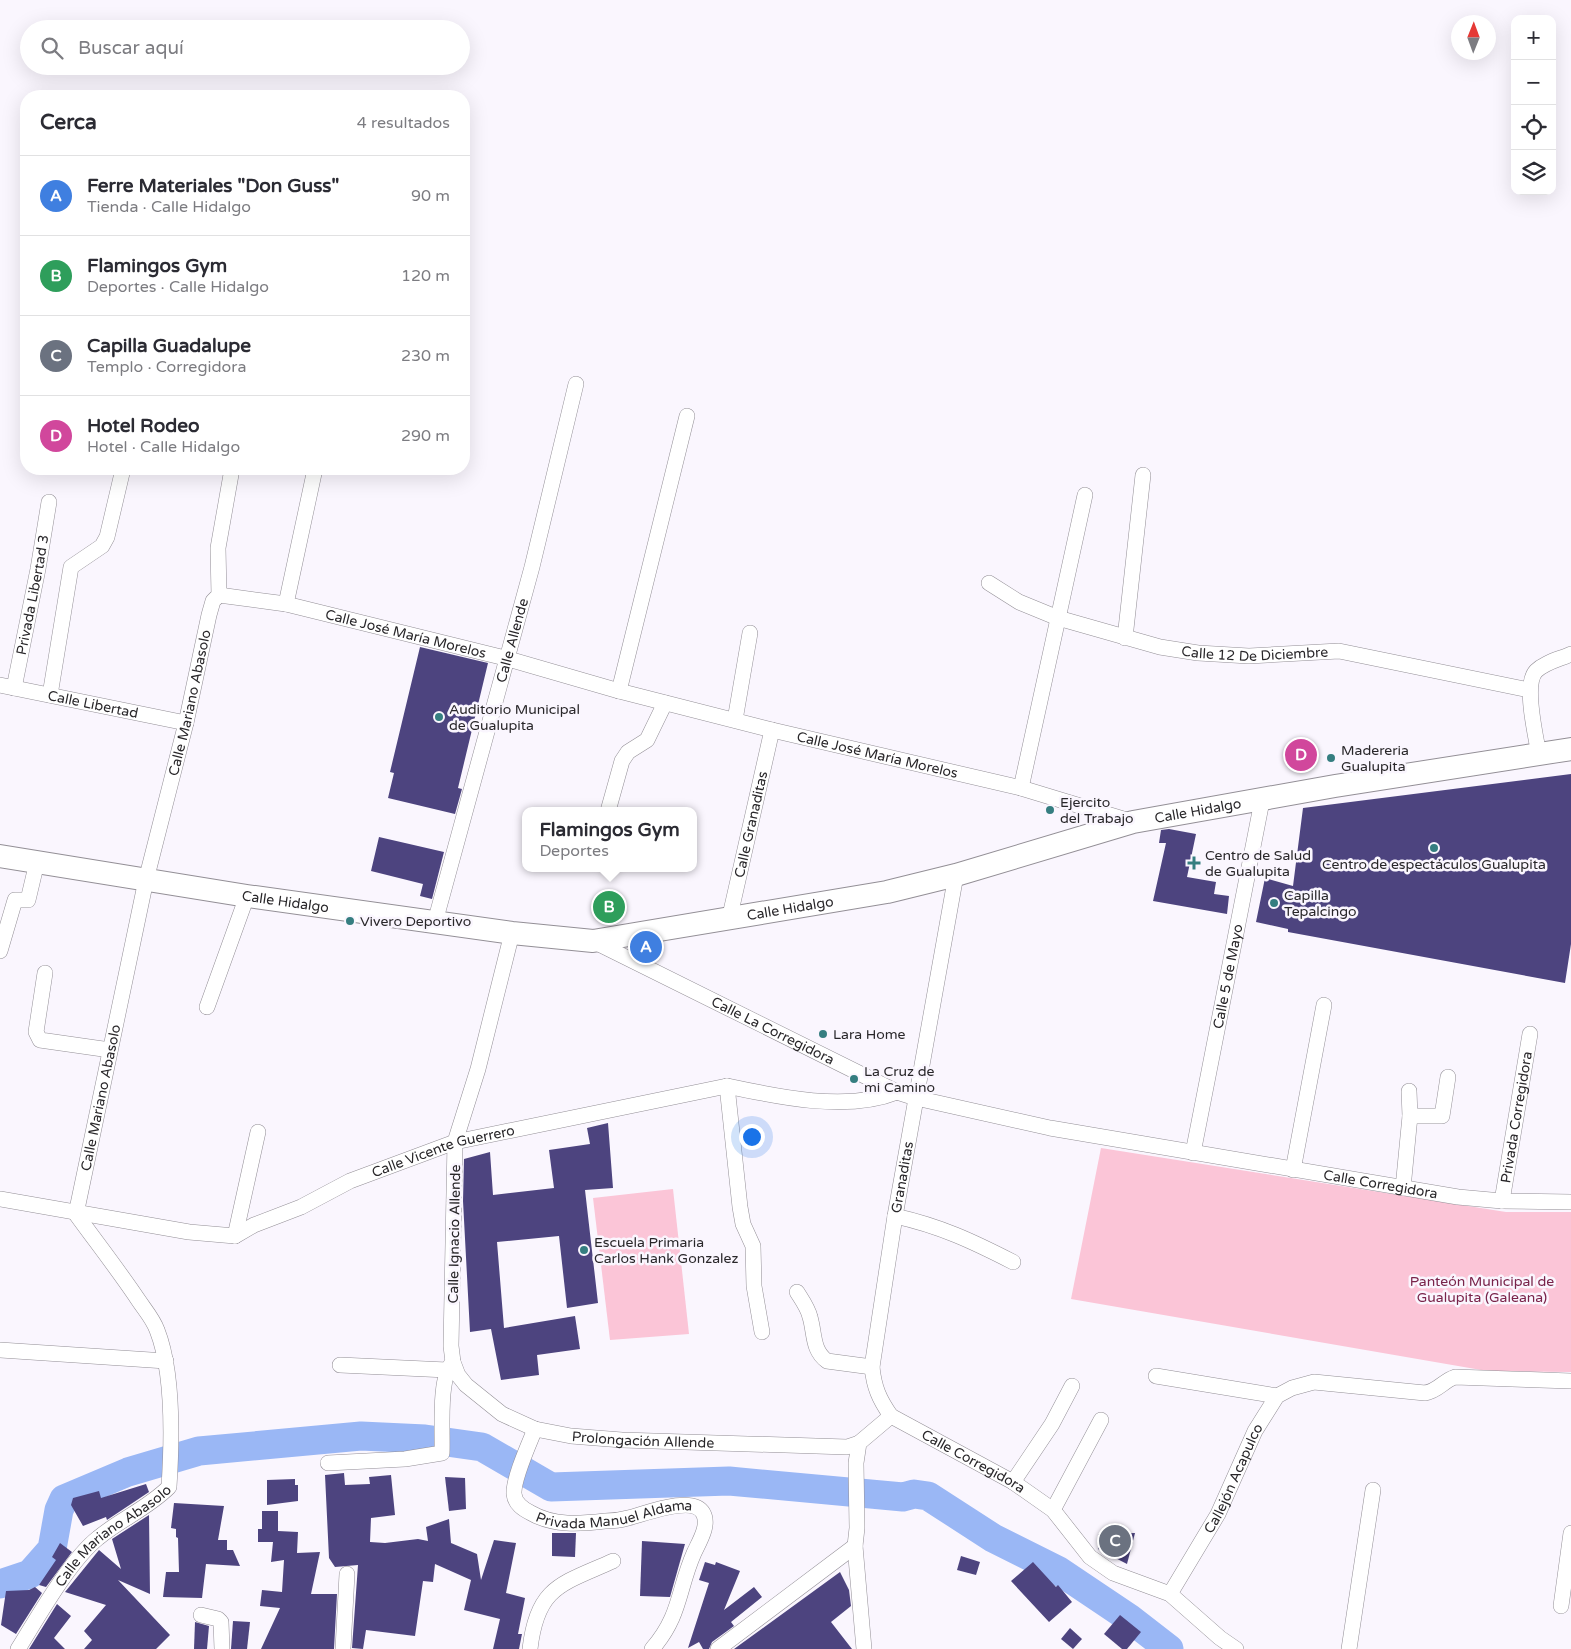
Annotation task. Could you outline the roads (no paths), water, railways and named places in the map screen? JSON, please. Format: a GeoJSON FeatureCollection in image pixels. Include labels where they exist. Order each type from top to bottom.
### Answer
{"type":"FeatureCollection","features":[{"type":"Feature","properties":{"kind":"main road","name":"Calle Hidalgo"},"geometry":{"type":"LineString","coordinates":[[0,856],[247,896],[512,933],[593,941],[730,920],[887,892],[956,875],[1133,822],[1262,801],[1335,786],[1571,749]]}},
{"type":"Feature","properties":{"kind":"street","name":"Calle Allende"},"geometry":{"type":"LineString","coordinates":[[435,922],[468,805],[505,658],[532,566],[576,384]]}},
{"type":"Feature","properties":{"kind":"street"},"geometry":{"type":"LineString","coordinates":[[619,691],[686,416]]}},
{"type":"Feature","properties":{"kind":"street"},"geometry":{"type":"LineString","coordinates":[[50,695],[71,567],[102,546],[107,537],[122,475]]}},
{"type":"Feature","properties":{"kind":"street","name":"Calle Mariano Abasolo"},"geometry":{"type":"LineString","coordinates":[[18,1649],[81,1553],[98,1538],[155,1501],[169,1487],[171,1445],[166,1361],[156,1327],[126,1282],[76,1214],[146,880],[186,723],[209,615],[213,601],[219,594],[218,548],[231,475]]}},
{"type":"Feature","properties":{"kind":"street"},"geometry":{"type":"LineString","coordinates":[[286,604],[314,475]]}},
{"type":"Feature","properties":{"kind":"street"},"geometry":{"type":"LineString","coordinates":[[1125,638],[1143,476]]}},
{"type":"Feature","properties":{"kind":"street"},"geometry":{"type":"LineString","coordinates":[[1021,788],[1085,496]]}},
{"type":"Feature","properties":{"kind":"street","name":"Privada Libertad 3"},"geometry":{"type":"LineString","coordinates":[[7,686],[38,569],[49,502]]}},
{"type":"Feature","properties":{"kind":"street","name":"Calle 12 De Diciembre"},"geometry":{"type":"LineString","coordinates":[[989,582],[1019,602],[1058,618],[1125,638],[1198,653],[1249,656],[1338,652],[1530,690]]}},
{"type":"Feature","properties":{"kind":"street","name":"Calle José María Morelos"},"geometry":{"type":"LineString","coordinates":[[219,594],[286,604],[505,658],[619,691],[772,730],[1021,788],[1133,822]]}},
{"type":"Feature","properties":{"kind":"street"},"geometry":{"type":"LineString","coordinates":[[735,720],[750,633]]}},
{"type":"Feature","properties":{"kind":"street"},"geometry":{"type":"LineString","coordinates":[[1539,755],[1530,690],[1532,678],[1536,671],[1547,664],[1571,654]]}},
{"type":"Feature","properties":{"kind":"street","name":"Calle Libertad"},"geometry":{"type":"LineString","coordinates":[[7,686],[186,723]]}},
{"type":"Feature","properties":{"kind":"street"},"geometry":{"type":"LineString","coordinates":[[609,807],[622,761],[628,752],[647,740],[665,703]]}},
{"type":"Feature","properties":{"kind":"street","name":"Calle Granaditas"},"geometry":{"type":"LineString","coordinates":[[730,920],[772,730]]}},
{"type":"Feature","properties":{"kind":"street","name":"Calle 5 de Mayo"},"geometry":{"type":"LineString","coordinates":[[1193,1153],[1262,801]]}},
{"type":"Feature","properties":{"kind":"street"},"geometry":{"type":"LineString","coordinates":[[0,951],[15,900],[28,900],[37,862]]}},
{"type":"Feature","properties":{"kind":"street","name":"Granaditas"},"geometry":{"type":"LineString","coordinates":[[892,1416],[879,1399],[874,1384],[872,1367],[895,1216],[956,875]]}},
{"type":"Feature","properties":{"kind":"street"},"geometry":{"type":"LineString","coordinates":[[208,1007],[247,896]]}},
{"type":"Feature","properties":{"kind":"street","name":"Calle Ignacio Allende"},"geometry":{"type":"LineString","coordinates":[[450,1366],[455,1142],[478,1069],[512,933]]}},
{"type":"Feature","properties":{"kind":"street","name":"Calle La Corregidora"},"geometry":{"type":"LineString","coordinates":[[593,941],[897,1092],[1050,1128],[1193,1153]]}},
{"type":"Feature","properties":{"kind":"street"},"geometry":{"type":"LineString","coordinates":[[45,973],[36,1032],[40,1040],[110,1050]]}},
{"type":"Feature","properties":{"kind":"street"},"geometry":{"type":"LineString","coordinates":[[1294,1170],[1324,1005]]}},
{"type":"Feature","properties":{"kind":"street","name":"Privada Corregidora"},"geometry":{"type":"LineString","coordinates":[[1502,1201],[1530,1034]]}},
{"type":"Feature","properties":{"kind":"street"},"geometry":{"type":"LineString","coordinates":[[1410,1116],[1442,1116],[1448,1077]]}},
{"type":"Feature","properties":{"kind":"street"},"geometry":{"type":"LineString","coordinates":[[727,1086],[740,1207],[743,1224],[753,1246],[754,1286],[762,1332]]}},
{"type":"Feature","properties":{"kind":"street","name":"Calle Vicente Guerrero"},"geometry":{"type":"LineString","coordinates":[[235,1236],[254,1225],[301,1207],[350,1181],[455,1142],[727,1086],[765,1094],[850,1102],[875,1100],[897,1092]]}},
{"type":"Feature","properties":{"kind":"street"},"geometry":{"type":"LineString","coordinates":[[1403,1188],[1410,1116],[1409,1091]]}},
{"type":"Feature","properties":{"kind":"street"},"geometry":{"type":"LineString","coordinates":[[0,1199],[76,1214],[189,1232],[235,1236],[258,1132]]}},
{"type":"Feature","properties":{"kind":"street","name":"Calle Corregidora"},"geometry":{"type":"LineString","coordinates":[[1193,1153],[1458,1198],[1571,1202]]}},
{"type":"Feature","properties":{"kind":"street"},"geometry":{"type":"LineString","coordinates":[[895,1216],[930,1224],[961,1236],[1014,1262]]}},
{"type":"Feature","properties":{"kind":"street"},"geometry":{"type":"LineString","coordinates":[[797,1292],[811,1318],[814,1341],[822,1357],[827,1361],[872,1367]]}},
{"type":"Feature","properties":{"kind":"street"},"geometry":{"type":"LineString","coordinates":[[0,1350],[166,1361]]}},
{"type":"Feature","properties":{"kind":"street"},"geometry":{"type":"LineString","coordinates":[[328,1463],[405,1459],[442,1453],[443,1421],[450,1366],[340,1365]]}},
{"type":"Feature","properties":{"kind":"street","name":"Prolongación Allende"},"geometry":{"type":"LineString","coordinates":[[450,1366],[466,1385],[502,1414],[535,1429],[571,1436],[622,1440],[800,1443],[841,1446],[859,1443]]}},
{"type":"Feature","properties":{"kind":"street"},"geometry":{"type":"LineString","coordinates":[[1156,1376],[1277,1396],[1292,1388],[1314,1382],[1426,1392],[1434,1391],[1448,1379],[1455,1377],[1571,1381]]}},
{"type":"Feature","properties":{"kind":"street"},"geometry":{"type":"LineString","coordinates":[[1013,1482],[1052,1424],[1072,1386]]}},
{"type":"Feature","properties":{"kind":"street","name":"Callejón Acapulco"},"geometry":{"type":"LineString","coordinates":[[1170,1594],[1218,1514],[1255,1431],[1277,1396]]}},
{"type":"Feature","properties":{"kind":"street"},"geometry":{"type":"LineString","coordinates":[[864,1649],[855,1546],[857,1506],[856,1463],[859,1443],[892,1416]]}},
{"type":"Feature","properties":{"kind":"street","name":"Calle Corregidora"},"geometry":{"type":"LineString","coordinates":[[892,1416],[1013,1482],[1053,1510],[1085,1551],[1096,1562],[1113,1573],[1170,1594]]}},
{"type":"Feature","properties":{"kind":"street"},"geometry":{"type":"LineString","coordinates":[[1053,1510],[1101,1420]]}},
{"type":"Feature","properties":{"kind":"street","name":"Privada Manuel Aldama"},"geometry":{"type":"LineString","coordinates":[[535,1429],[525,1454],[514,1493],[516,1501],[523,1509],[537,1517],[565,1524],[628,1518],[648,1511],[677,1505],[700,1509],[705,1518],[705,1527],[691,1560],[674,1617],[652,1649]]}},
{"type":"Feature","properties":{"kind":"street"},"geometry":{"type":"LineString","coordinates":[[1350,1649],[1373,1490]]}},
{"type":"Feature","properties":{"kind":"street"},"geometry":{"type":"LineString","coordinates":[[1561,1606],[1571,1533]]}},
{"type":"Feature","properties":{"kind":"street"},"geometry":{"type":"LineString","coordinates":[[718,1649],[855,1546]]}},
{"type":"Feature","properties":{"kind":"street"},"geometry":{"type":"LineString","coordinates":[[530,1649],[537,1614],[547,1596],[558,1585],[613,1560]]}},
{"type":"Feature","properties":{"kind":"street"},"geometry":{"type":"LineString","coordinates":[[343,1649],[347,1574]]}},
{"type":"Feature","properties":{"kind":"street"},"geometry":{"type":"LineString","coordinates":[[1170,1594],[1220,1638],[1236,1649]]}},
{"type":"Feature","properties":{"kind":"street"},"geometry":{"type":"LineString","coordinates":[[201,1615],[218,1619],[221,1622],[222,1649]]}},
{"type":"Feature","properties":{"kind":"waterway"},"geometry":{"type":"LineString","coordinates":[[0,1584],[30,1574],[52,1549],[59,1510],[64,1499],[128,1472],[199,1451],[361,1436],[425,1439],[482,1447],[551,1487],[729,1481],[903,1497],[914,1494],[928,1496],[993,1538],[1059,1571],[1129,1618],[1169,1649]]}},
{"type":"Feature","properties":{"kind":"place","name":"Auditorio Municipal de Gualupita"},"geometry":{"type":"Point","coordinates":[439,717]}},
{"type":"Feature","properties":{"kind":"place","name":"Hotel Rodeo"},"geometry":{"type":"Point","coordinates":[1301,755]}},
{"type":"Feature","properties":{"kind":"place","name":"Madereria Gualupita"},"geometry":{"type":"Point","coordinates":[1331,758]}},
{"type":"Feature","properties":{"kind":"place","name":"Ejercito del Trabajo"},"geometry":{"type":"Point","coordinates":[1050,810]}},
{"type":"Feature","properties":{"kind":"place","name":"Centro de espectáculos Gualupita"},"geometry":{"type":"Point","coordinates":[1434,848]}},
{"type":"Feature","properties":{"kind":"place","name":"Centro de Salud de Gualupita"},"geometry":{"type":"Point","coordinates":[1194,863]}},
{"type":"Feature","properties":{"kind":"place","name":"Capilla Tepalcingo"},"geometry":{"type":"Point","coordinates":[1274,903]}},
{"type":"Feature","properties":{"kind":"place","name":"Flamingos Gym"},"geometry":{"type":"Point","coordinates":[609,907]}},
{"type":"Feature","properties":{"kind":"place","name":"Vivero Deportivo"},"geometry":{"type":"Point","coordinates":[350,921]}},
{"type":"Feature","properties":{"kind":"place","name":"Ferre Materiales \"Don Guss\""},"geometry":{"type":"Point","coordinates":[646,947]}},
{"type":"Feature","properties":{"kind":"place","name":"Lara Home"},"geometry":{"type":"Point","coordinates":[823,1034]}},
{"type":"Feature","properties":{"kind":"place","name":"La Cruz de mi Camino"},"geometry":{"type":"Point","coordinates":[854,1079]}},
{"type":"Feature","properties":{"kind":"place","name":"Escuela Primaria Carlos Hank Gonzalez"},"geometry":{"type":"Point","coordinates":[584,1250]}},
{"type":"Feature","properties":{"kind":"place","name":"Capilla Guadalupe"},"geometry":{"type":"Point","coordinates":[1115,1541]}},
{"type":"Feature","properties":{"kind":"park label","name":"Panteón Municipal de Gualupita (Galeana)"},"geometry":{"type":"Point","coordinates":[1482,1289]}}]}
